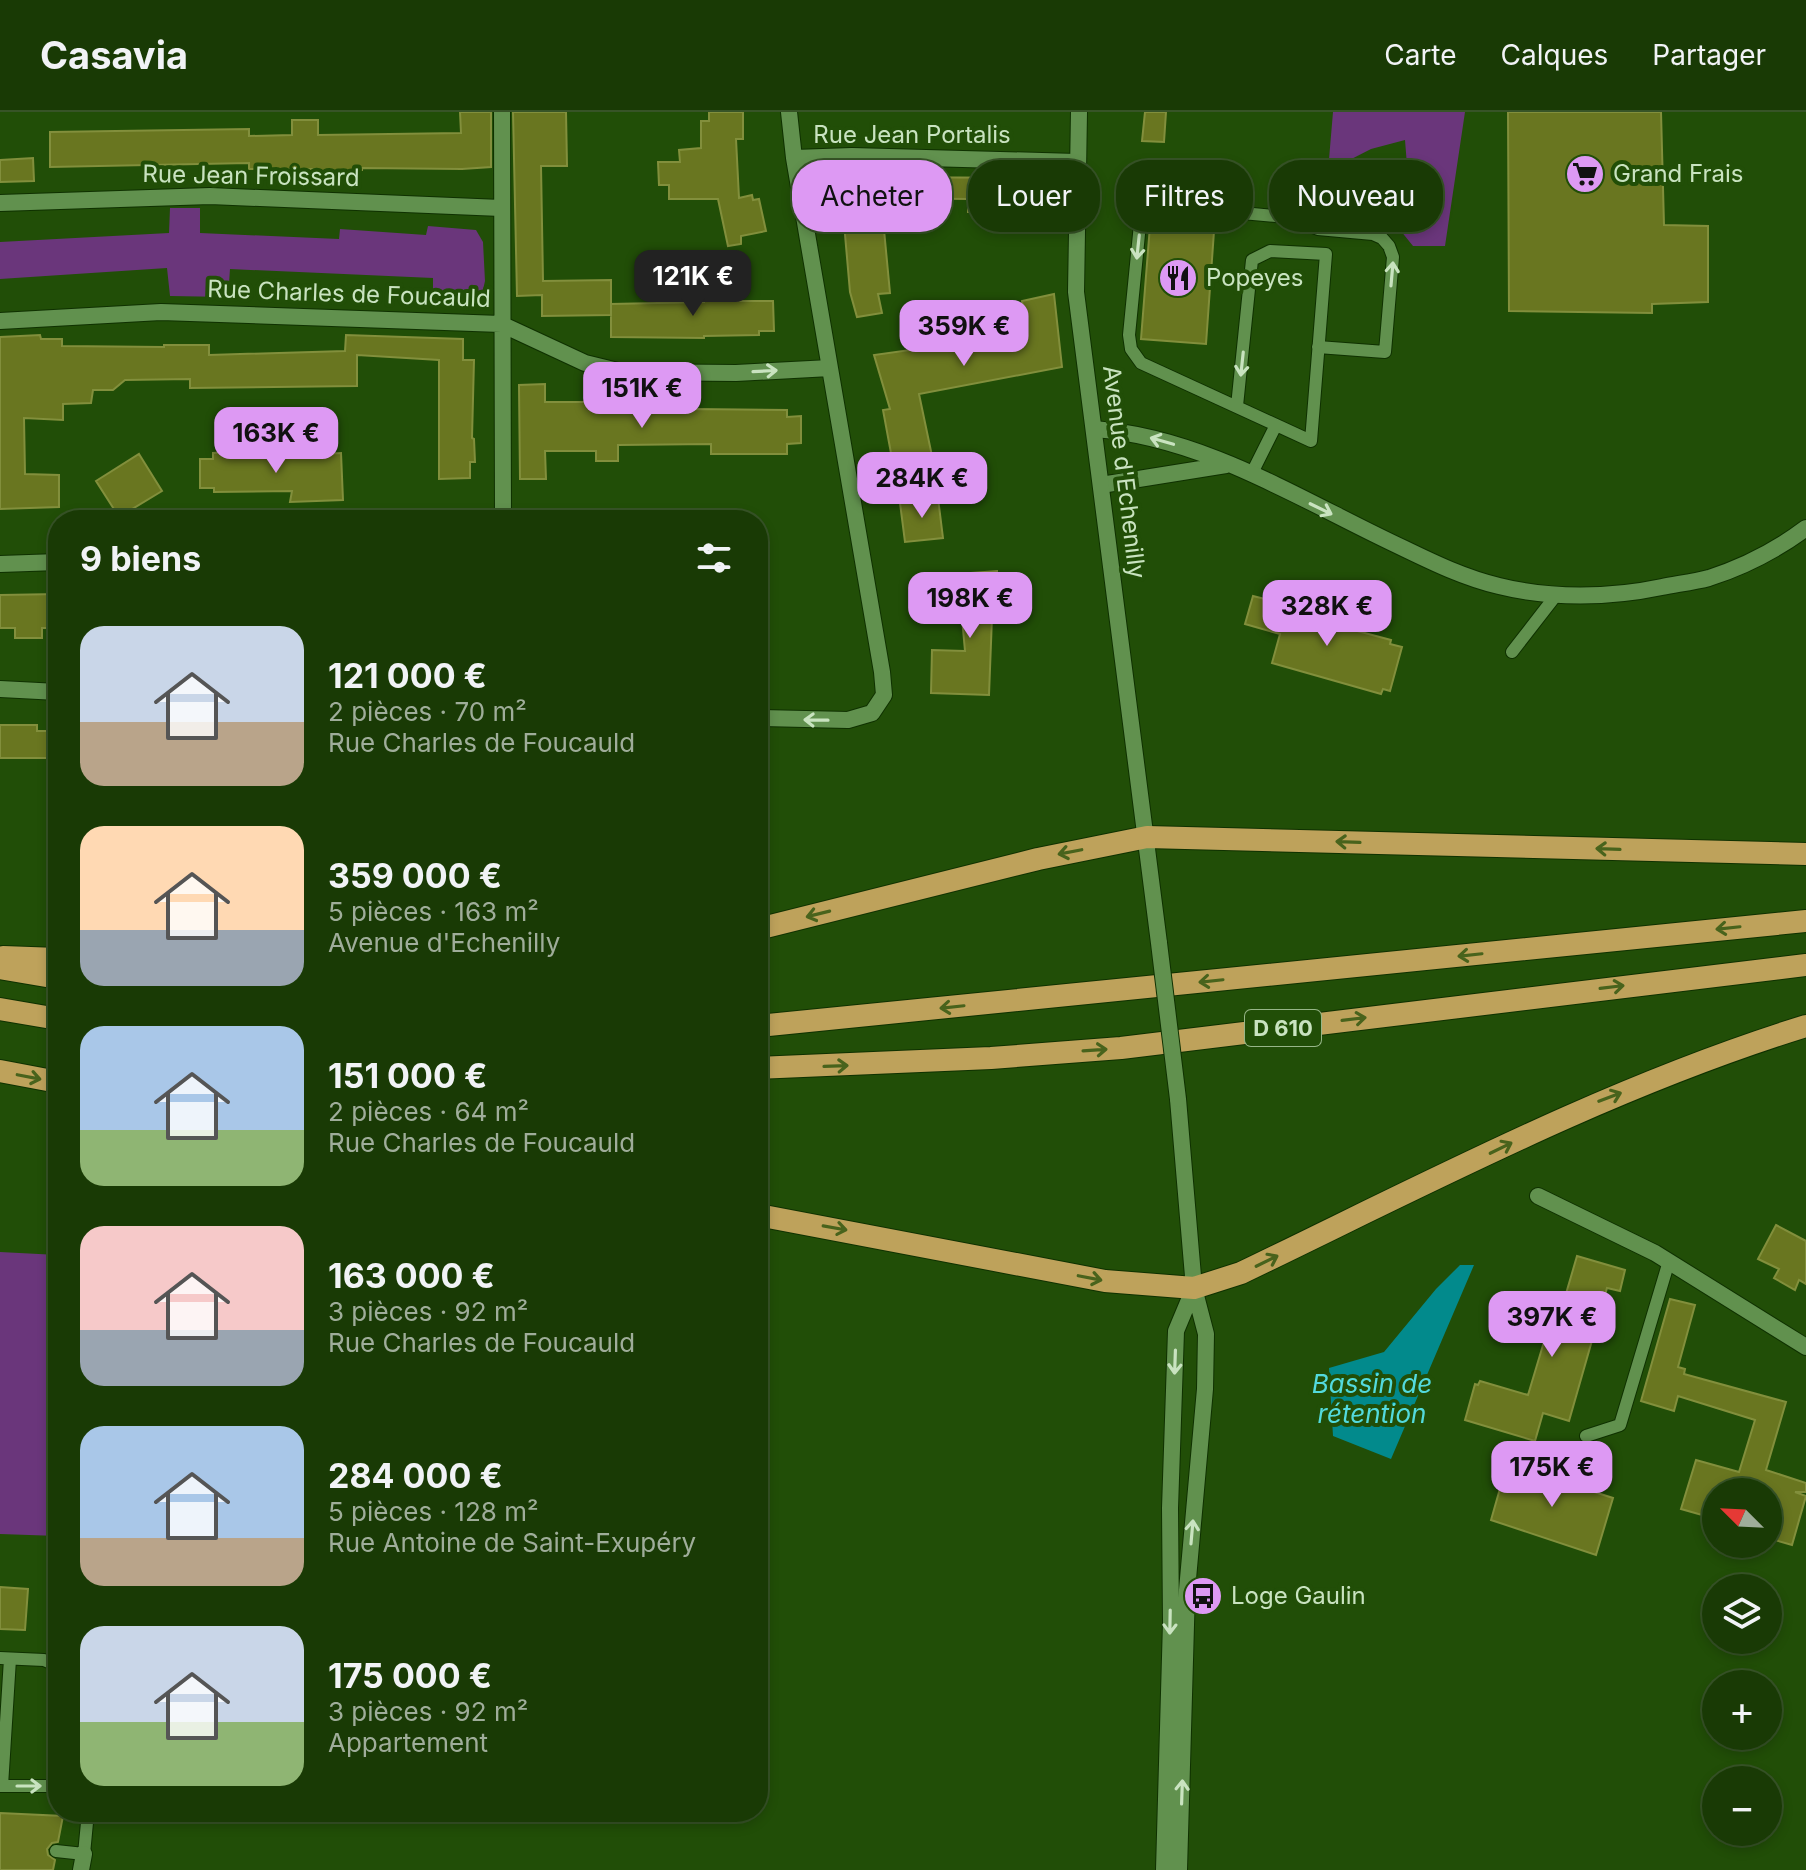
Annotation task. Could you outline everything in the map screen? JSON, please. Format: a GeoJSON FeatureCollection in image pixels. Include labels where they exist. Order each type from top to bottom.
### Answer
{"type":"FeatureCollection","features":[{"type":"Feature","properties":{"kind":"highway"},"geometry":{"type":"LineString","coordinates":[[768,926],[1038,859],[1147,837],[1806,854]]}},
{"type":"Feature","properties":{"kind":"highway","name":"D 610"},"geometry":{"type":"LineString","coordinates":[[768,1025],[1806,921]]}},
{"type":"Feature","properties":{"kind":"highway"},"geometry":{"type":"LineString","coordinates":[[0,957],[48,959]]}},
{"type":"Feature","properties":{"kind":"highway","name":"D 610"},"geometry":{"type":"LineString","coordinates":[[768,1068],[991,1058],[1121,1048],[1806,965]]}},
{"type":"Feature","properties":{"kind":"highway"},"geometry":{"type":"LineString","coordinates":[[0,968],[48,976]]}},
{"type":"Feature","properties":{"kind":"highway"},"geometry":{"type":"LineString","coordinates":[[0,1009],[48,1017]]}},
{"type":"Feature","properties":{"kind":"highway"},"geometry":{"type":"LineString","coordinates":[[768,1217],[1105,1281],[1194,1288],[1241,1273],[1599,1101],[1806,1026]]}},
{"type":"Feature","properties":{"kind":"highway"},"geometry":{"type":"LineString","coordinates":[[0,1071],[48,1080]]}},
{"type":"Feature","properties":{"kind":"street"},"geometry":{"type":"LineString","coordinates":[[502,112],[503,510]]}},
{"type":"Feature","properties":{"kind":"street"},"geometry":{"type":"LineString","coordinates":[[768,718],[848,720],[872,713],[884,695],[794,158],[789,112]]}},
{"type":"Feature","properties":{"kind":"street","name":"Avenue d'Echenilly"},"geometry":{"type":"LineString","coordinates":[[1077,160],[1079,112]]}},
{"type":"Feature","properties":{"kind":"street","name":"Rue Jean Portalis"},"geometry":{"type":"LineString","coordinates":[[794,158],[852,156],[1002,160]]}},
{"type":"Feature","properties":{"kind":"street","name":"Rue Jean Froissard"},"geometry":{"type":"LineString","coordinates":[[0,203],[210,196],[501,208]]}},
{"type":"Feature","properties":{"kind":"street","name":"Avenue d'Echenilly"},"geometry":{"type":"LineString","coordinates":[[1076,232],[1076,292],[1147,837],[1178,1099],[1194,1288],[1206,1334],[1187,1590],[1179,1870]]}},
{"type":"Feature","properties":{"kind":"street","name":"Rue Charles de Foucauld"},"geometry":{"type":"LineString","coordinates":[[0,321],[161,312],[501,324],[585,363],[622,372],[736,373],[830,368]]}},
{"type":"Feature","properties":{"kind":"street"},"geometry":{"type":"LineString","coordinates":[[1094,429],[1140,434],[1183,446],[1228,464],[1454,572],[1496,586],[1557,594],[1635,592],[1710,578],[1785,544],[1806,528]]}},
{"type":"Feature","properties":{"kind":"street"},"geometry":{"type":"LineString","coordinates":[[1101,485],[1228,464]]}},
{"type":"Feature","properties":{"kind":"street"},"geometry":{"type":"LineString","coordinates":[[0,564],[48,562]]}},
{"type":"Feature","properties":{"kind":"street"},"geometry":{"type":"LineString","coordinates":[[0,689],[48,691]]}},
{"type":"Feature","properties":{"kind":"street"},"geometry":{"type":"LineString","coordinates":[[1538,1196],[1669,1261],[1806,1347]]}},
{"type":"Feature","properties":{"kind":"street"},"geometry":{"type":"LineString","coordinates":[[1164,1870],[1176,1331],[1194,1288]]}},
{"type":"Feature","properties":{"kind":"lane"},"geometry":{"type":"LineString","coordinates":[[1237,406],[1252,260],[1270,251],[1326,254],[1318,347],[1311,441],[1141,363],[1131,349],[1129,335],[1141,214],[1152,190],[1163,184],[1204,185],[1215,190],[1242,213],[1286,217],[1318,229],[1373,234],[1382,238],[1393,257],[1385,352],[1318,347]]}},
{"type":"Feature","properties":{"kind":"lane"},"geometry":{"type":"LineString","coordinates":[[1251,475],[1276,425]]}},
{"type":"Feature","properties":{"kind":"lane"},"geometry":{"type":"LineString","coordinates":[[1512,652],[1557,594]]}},
{"type":"Feature","properties":{"kind":"lane"},"geometry":{"type":"LineString","coordinates":[[1586,1436],[1620,1425],[1669,1261]]}},
{"type":"Feature","properties":{"kind":"lane"},"geometry":{"type":"LineString","coordinates":[[48,1662],[5,1659],[1,1786],[48,1786]]}},
{"type":"Feature","properties":{"kind":"lane"},"geometry":{"type":"LineString","coordinates":[[56,1851],[82,1862],[87,1822]]}},
{"type":"Feature","properties":{"kind":"shaded area"},"geometry":{"type":"Polygon","coordinates":[[[1333,112],[1465,112],[1445,246],[1413,246],[1402,232],[1443,232],[1443,160],[1407,160],[1405,140],[1371,149],[1350,160],[1329,160],[1333,112]]]}},
{"type":"Feature","properties":{"kind":"shaded area"},"geometry":{"type":"Polygon","coordinates":[[[170,208],[200,208],[200,233],[339,239],[340,229],[426,235],[428,226],[476,230],[483,242],[485,281],[482,294],[469,300],[433,298],[433,278],[230,269],[228,297],[170,296],[167,268],[0,279],[0,242],[169,233],[170,208]]]}},
{"type":"Feature","properties":{"kind":"shaded area"},"geometry":{"type":"Polygon","coordinates":[[[0,1252],[48,1254],[48,1536],[0,1534],[0,1252]]]}},
{"type":"Feature","properties":{"kind":"water","name":"Bassin de rétention"},"geometry":{"type":"Polygon","coordinates":[[[1460,1265],[1474,1265],[1391,1459],[1333,1436],[1329,1368],[1384,1352],[1460,1265]]]}},
{"type":"Feature","properties":{"kind":"building"},"geometry":{"type":"Polygon","coordinates":[[[460,112],[491,112],[491,167],[318,171],[249,169],[249,163],[50,167],[50,132],[249,129],[249,136],[292,135],[292,120],[318,120],[318,135],[461,133],[460,112]]]}},
{"type":"Feature","properties":{"kind":"building"},"geometry":{"type":"Polygon","coordinates":[[[513,112],[566,112],[567,166],[541,166],[543,281],[611,280],[611,315],[542,316],[542,295],[517,296],[513,112]]]}},
{"type":"Feature","properties":{"kind":"building"},"geometry":{"type":"Polygon","coordinates":[[[709,112],[743,112],[743,139],[736,139],[739,198],[752,195],[753,200],[759,199],[766,231],[741,236],[741,244],[728,246],[718,199],[669,199],[669,185],[659,185],[658,162],[680,162],[679,150],[701,148],[701,121],[709,121],[709,112]]]}},
{"type":"Feature","properties":{"kind":"building"},"geometry":{"type":"Polygon","coordinates":[[[1145,112],[1166,112],[1164,142],[1142,141],[1145,112]]]}},
{"type":"Feature","properties":{"kind":"building","name":"Grand Frais"},"geometry":{"type":"Polygon","coordinates":[[[1508,112],[1661,112],[1664,225],[1708,226],[1708,302],[1652,304],[1652,313],[1509,311],[1508,112]]]}},
{"type":"Feature","properties":{"kind":"building"},"geometry":{"type":"Polygon","coordinates":[[[33,158],[34,181],[0,182],[0,160],[33,158]]]}},
{"type":"Feature","properties":{"kind":"building"},"geometry":{"type":"Polygon","coordinates":[[[952,178],[968,178],[968,199],[952,199],[952,178]]]}},
{"type":"Feature","properties":{"kind":"building"},"geometry":{"type":"Polygon","coordinates":[[[845,232],[884,232],[890,293],[878,294],[882,313],[857,317],[850,292],[845,232]]]}},
{"type":"Feature","properties":{"kind":"building","name":"Popeyes"},"geometry":{"type":"Polygon","coordinates":[[[1149,232],[1214,232],[1206,344],[1141,339],[1149,232]]]}},
{"type":"Feature","properties":{"kind":"building"},"geometry":{"type":"Polygon","coordinates":[[[704,286],[731,287],[731,301],[773,301],[774,331],[759,331],[759,335],[704,338],[611,337],[611,304],[704,302],[704,286]]]}},
{"type":"Feature","properties":{"kind":"building"},"geometry":{"type":"Polygon","coordinates":[[[1054,294],[1062,367],[919,394],[932,456],[893,464],[883,410],[890,409],[874,355],[939,346],[937,331],[1024,314],[1022,301],[1054,294]]]}},
{"type":"Feature","properties":{"kind":"building"},"geometry":{"type":"Polygon","coordinates":[[[40,335],[41,339],[62,339],[62,346],[209,345],[209,355],[345,351],[346,335],[463,339],[463,360],[474,360],[472,438],[475,462],[470,462],[470,478],[439,479],[439,360],[357,355],[357,386],[190,388],[190,379],[125,380],[113,390],[93,390],[91,403],[63,404],[63,420],[24,418],[25,474],[59,475],[59,507],[0,509],[0,337],[40,335]]]}},
{"type":"Feature","properties":{"kind":"building"},"geometry":{"type":"Polygon","coordinates":[[[545,384],[545,402],[618,402],[618,412],[787,410],[787,417],[801,416],[801,443],[787,444],[787,454],[711,454],[711,444],[618,445],[618,461],[596,461],[596,451],[545,451],[546,479],[520,479],[519,385],[545,384]]]}},
{"type":"Feature","properties":{"kind":"building"},"geometry":{"type":"Polygon","coordinates":[[[249,451],[249,457],[341,453],[343,500],[290,502],[292,491],[214,492],[214,488],[200,488],[200,459],[213,459],[213,453],[249,451]]]}},
{"type":"Feature","properties":{"kind":"building"},"geometry":{"type":"Polygon","coordinates":[[[139,454],[162,491],[131,510],[115,510],[96,481],[139,454]]]}},
{"type":"Feature","properties":{"kind":"building"},"geometry":{"type":"Polygon","coordinates":[[[938,498],[943,538],[905,542],[900,503],[938,498]]]}},
{"type":"Feature","properties":{"kind":"building"},"geometry":{"type":"Polygon","coordinates":[[[997,571],[1000,617],[992,617],[989,695],[931,693],[932,650],[965,651],[958,574],[997,571]]]}},
{"type":"Feature","properties":{"kind":"building"},"geometry":{"type":"Polygon","coordinates":[[[48,594],[48,628],[42,628],[42,638],[15,638],[15,628],[0,628],[0,595],[48,594]]]}},
{"type":"Feature","properties":{"kind":"building"},"geometry":{"type":"Polygon","coordinates":[[[1253,596],[1281,603],[1279,610],[1391,640],[1390,644],[1402,647],[1390,691],[1383,689],[1381,694],[1272,663],[1280,634],[1245,624],[1253,596]]]}},
{"type":"Feature","properties":{"kind":"building"},"geometry":{"type":"Polygon","coordinates":[[[0,725],[37,725],[37,731],[48,731],[48,758],[0,758],[0,725]]]}},
{"type":"Feature","properties":{"kind":"building"},"geometry":{"type":"Polygon","coordinates":[[[1776,1225],[1806,1241],[1806,1284],[1799,1280],[1795,1290],[1774,1278],[1779,1269],[1758,1259],[1776,1225]]]}},
{"type":"Feature","properties":{"kind":"building"},"geometry":{"type":"Polygon","coordinates":[[[1577,1256],[1625,1270],[1620,1291],[1607,1288],[1569,1421],[1543,1413],[1535,1441],[1465,1420],[1475,1384],[1478,1385],[1480,1381],[1528,1395],[1549,1325],[1556,1328],[1577,1256]]]}},
{"type":"Feature","properties":{"kind":"building"},"geometry":{"type":"Polygon","coordinates":[[[1670,1299],[1695,1305],[1678,1367],[1685,1369],[1684,1374],[1786,1402],[1766,1470],[1806,1483],[1806,1492],[1795,1492],[1806,1496],[1792,1545],[1782,1542],[1782,1478],[1702,1478],[1702,1515],[1681,1509],[1696,1460],[1739,1472],[1755,1420],[1678,1396],[1674,1411],[1641,1401],[1670,1299]]]}},
{"type":"Feature","properties":{"kind":"building"},"geometry":{"type":"Polygon","coordinates":[[[1507,1464],[1613,1498],[1596,1555],[1491,1520],[1507,1464]]]}},
{"type":"Feature","properties":{"kind":"building"},"geometry":{"type":"Polygon","coordinates":[[[0,1587],[28,1589],[25,1630],[0,1629],[0,1587]]]}},
{"type":"Feature","properties":{"kind":"building"},"geometry":{"type":"Polygon","coordinates":[[[0,1813],[48,1815],[48,1822],[62,1822],[58,1842],[47,1849],[48,1855],[55,1860],[53,1870],[0,1870],[0,1813]]]}},
{"type":"Feature","properties":{"kind":"place","name":"Grand Frais"},"geometry":{"type":"Point","coordinates":[1585,174]}},
{"type":"Feature","properties":{"kind":"place","name":"Popeyes"},"geometry":{"type":"Point","coordinates":[1178,278]}},
{"type":"Feature","properties":{"kind":"place","name":"Loge Gaulin"},"geometry":{"type":"Point","coordinates":[1203,1596]}}]}
